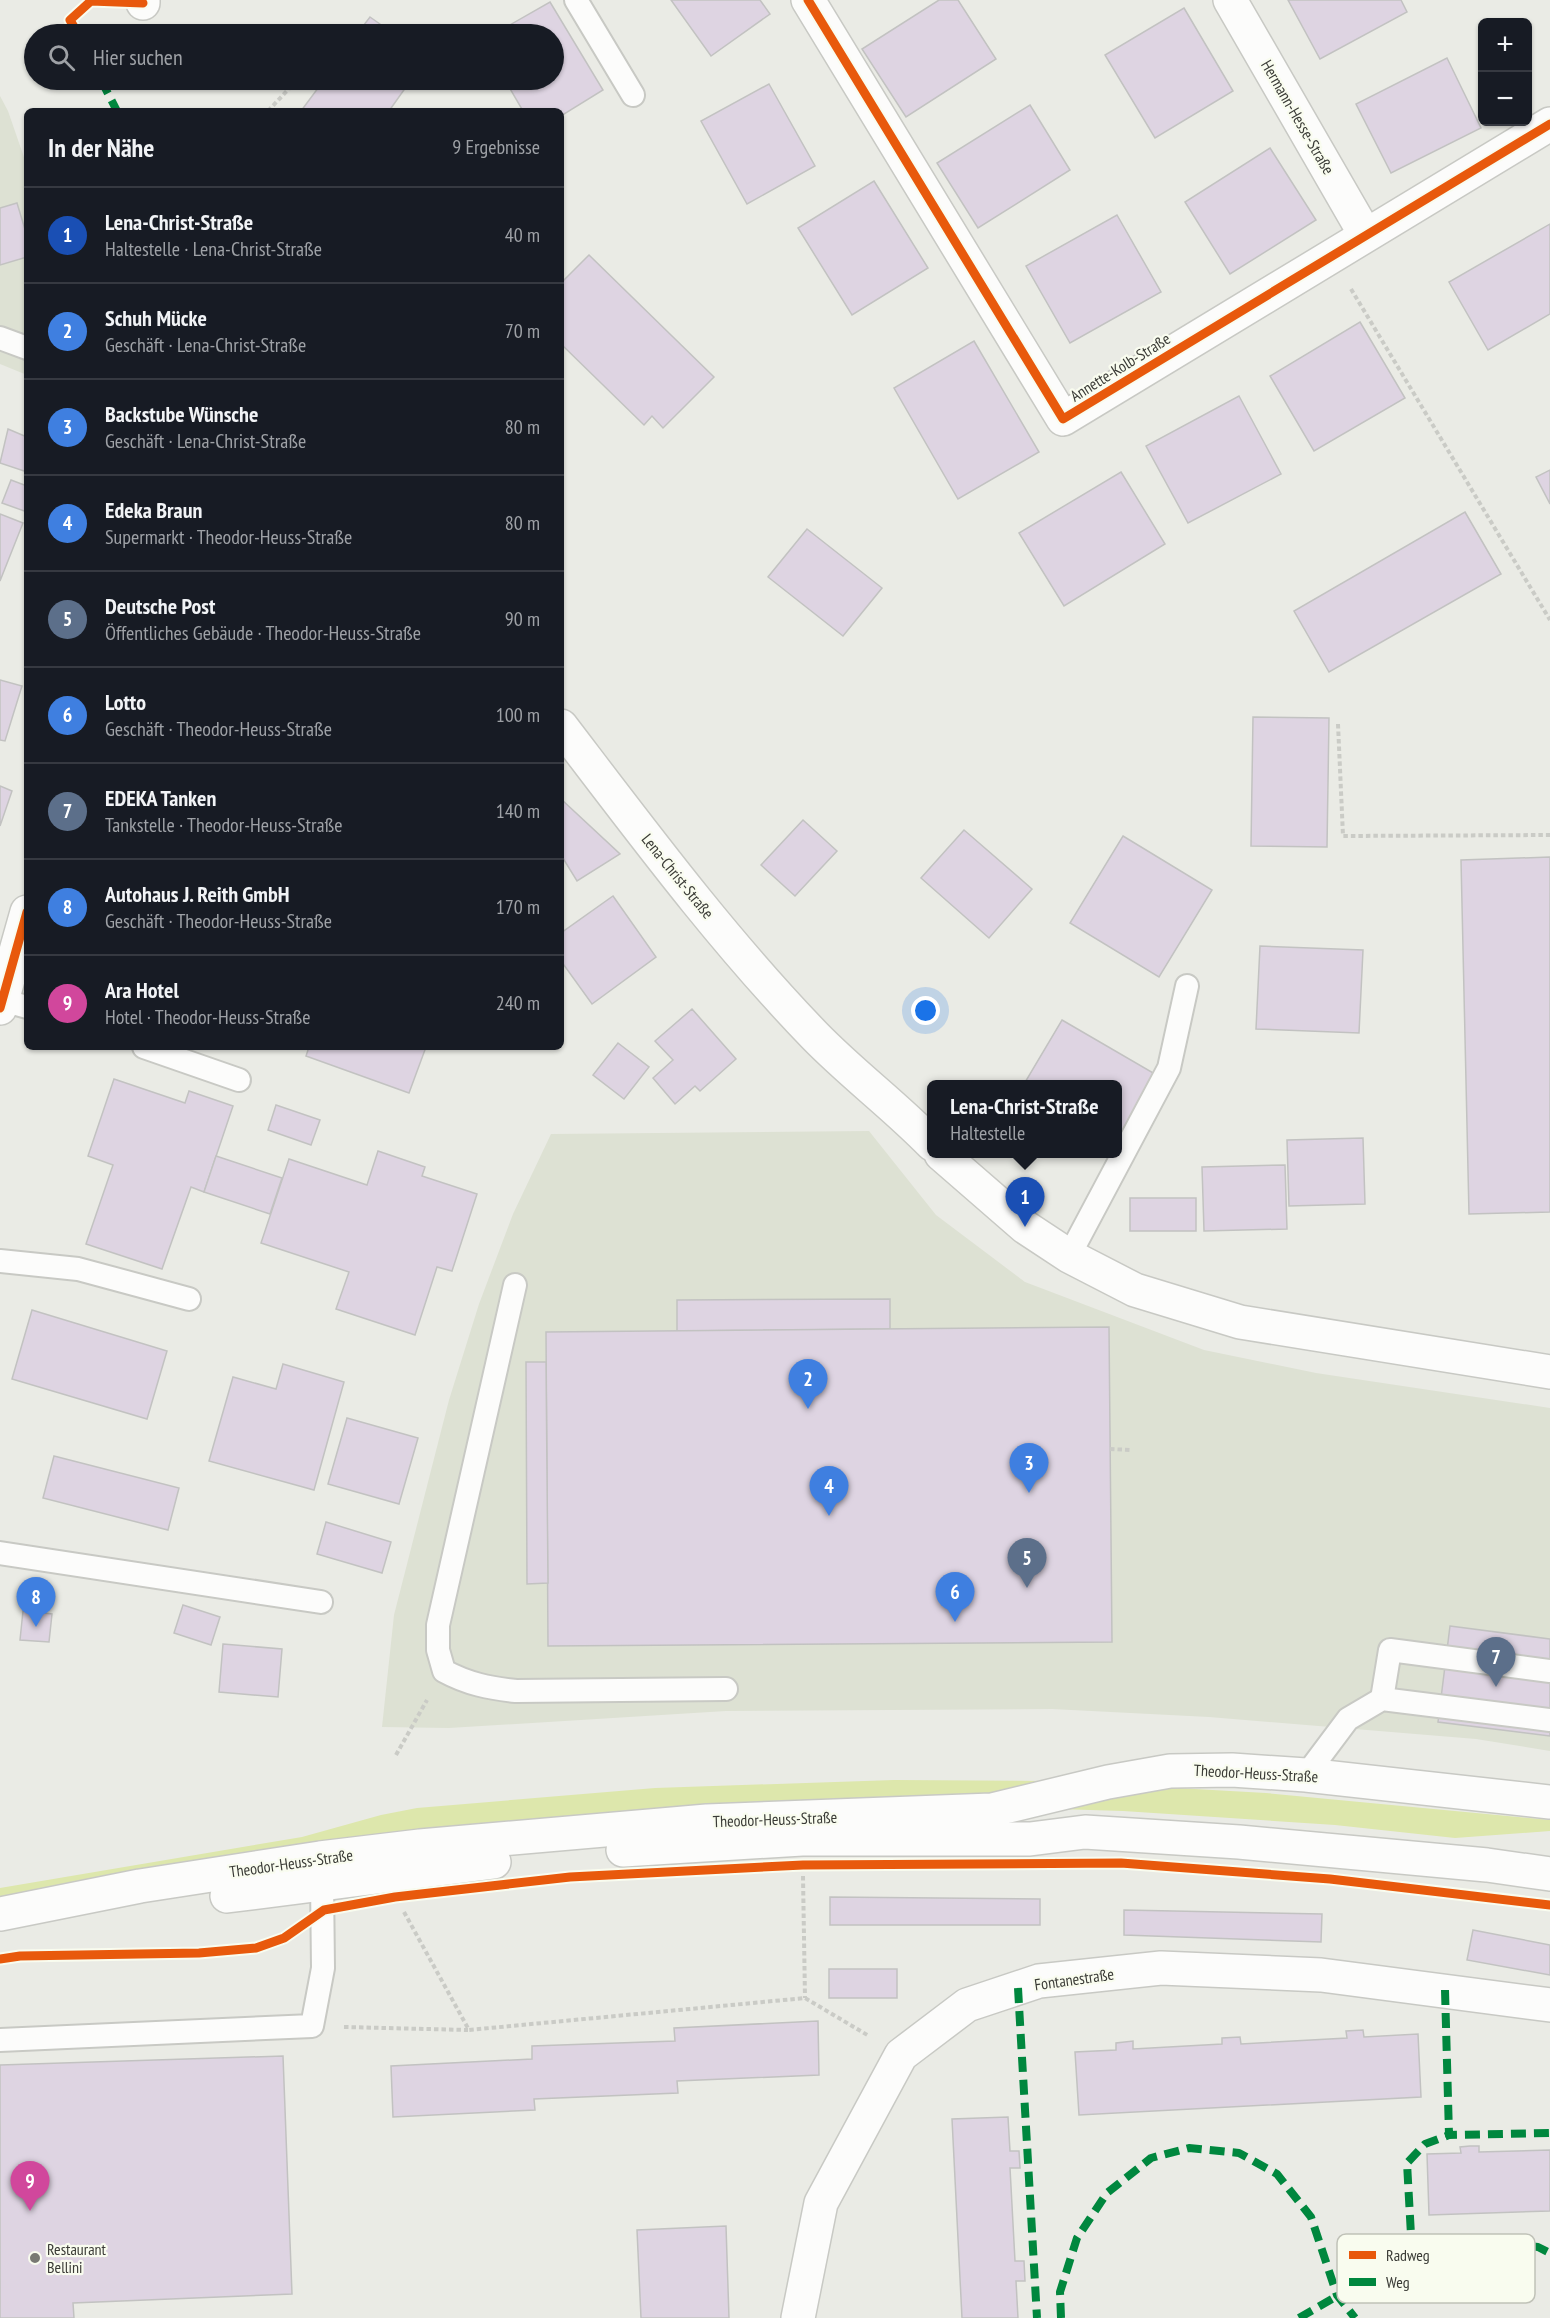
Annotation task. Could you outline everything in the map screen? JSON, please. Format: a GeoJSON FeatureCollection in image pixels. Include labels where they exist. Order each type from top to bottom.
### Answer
{"type":"FeatureCollection","features":[{"type":"Feature","properties":{"kind":"street","name":"Annette-Kolb-Straße"},"geometry":{"type":"LineString","coordinates":[[808,0],[1063,419],[1550,124]]}},
{"type":"Feature","properties":{"kind":"street","name":"Hermann-Hesse-Straße"},"geometry":{"type":"LineString","coordinates":[[1230,0],[1365,234]]}},
{"type":"Feature","properties":{"kind":"street","name":"Lena-Christ-Straße"},"geometry":{"type":"LineString","coordinates":[[564,730],[685,888],[816,1037],[899,1109],[927,1139]]}},
{"type":"Feature","properties":{"kind":"street"},"geometry":{"type":"LineString","coordinates":[[10,1005],[24,928]]}},
{"type":"Feature","properties":{"kind":"street"},"geometry":{"type":"LineString","coordinates":[[946,1158],[1025,1227],[1069,1256],[1135,1290],[1240,1322],[1550,1372]]}},
{"type":"Feature","properties":{"kind":"street","name":"Theodor-Heuss-Straße"},"geometry":{"type":"LineString","coordinates":[[0,1914],[174,1881],[320,1858],[420,1846],[707,1821],[982,1811],[1108,1782],[1170,1771],[1232,1770],[1306,1775],[1550,1802]]}},
{"type":"Feature","properties":{"kind":"street","name":"Theodor-Heuss-Straße"},"geometry":{"type":"LineString","coordinates":[[0,1933],[146,1908],[322,1882],[601,1852],[802,1839],[1030,1839],[1086,1832],[1251,1843],[1487,1865],[1550,1874]]}},
{"type":"Feature","properties":{"kind":"street","name":"Fontanestraße"},"geometry":{"type":"LineString","coordinates":[[798,2318],[821,2204],[901,2055],[967,2005],[1039,1981],[1161,1968],[1321,1975],[1550,2005]]}},
{"type":"Feature","properties":{"kind":"lane"},"geometry":{"type":"LineString","coordinates":[[576,0],[633,95]]}},
{"type":"Feature","properties":{"kind":"lane"},"geometry":{"type":"LineString","coordinates":[[0,338],[24,347]]}},
{"type":"Feature","properties":{"kind":"lane"},"geometry":{"type":"LineString","coordinates":[[1122,1156],[1169,1068],[1187,986]]}},
{"type":"Feature","properties":{"kind":"lane"},"geometry":{"type":"LineString","coordinates":[[153,1050],[239,1080]]}},
{"type":"Feature","properties":{"kind":"lane"},"geometry":{"type":"LineString","coordinates":[[1069,1256],[1121,1158]]}},
{"type":"Feature","properties":{"kind":"lane"},"geometry":{"type":"LineString","coordinates":[[0,1261],[78,1269],[189,1299]]}},
{"type":"Feature","properties":{"kind":"lane"},"geometry":{"type":"LineString","coordinates":[[515,1284],[438,1625],[438,1650],[444,1671],[462,1681],[484,1688],[516,1691],[726,1689]]}},
{"type":"Feature","properties":{"kind":"lane"},"geometry":{"type":"LineString","coordinates":[[0,1552],[321,1602]]}},
{"type":"Feature","properties":{"kind":"lane"},"geometry":{"type":"LineString","coordinates":[[1382,1699],[1390,1650],[1550,1671]]}},
{"type":"Feature","properties":{"kind":"lane"},"geometry":{"type":"LineString","coordinates":[[1306,1775],[1348,1719],[1382,1699],[1550,1720]]}},
{"type":"Feature","properties":{"kind":"lane"},"geometry":{"type":"LineString","coordinates":[[0,2040],[312,2026],[323,1968],[322,1882]]}},
{"type":"Feature","properties":{"kind":"path"},"geometry":{"type":"LineString","coordinates":[[271,108],[288,90]]}},
{"type":"Feature","properties":{"kind":"path"},"geometry":{"type":"LineString","coordinates":[[1331,255],[1550,620]]}},
{"type":"Feature","properties":{"kind":"path"},"geometry":{"type":"LineString","coordinates":[[1338,724],[1343,836],[1550,835]]}},
{"type":"Feature","properties":{"kind":"path"},"geometry":{"type":"LineString","coordinates":[[1110,1449],[1130,1450]]}},
{"type":"Feature","properties":{"kind":"path"},"geometry":{"type":"LineString","coordinates":[[396,1755],[444,1671]]}},
{"type":"Feature","properties":{"kind":"path"},"geometry":{"type":"LineString","coordinates":[[802,1865],[805,1998]]}},
{"type":"Feature","properties":{"kind":"path"},"geometry":{"type":"LineString","coordinates":[[401,1907],[469,2030]]}},
{"type":"Feature","properties":{"kind":"path"},"geometry":{"type":"LineString","coordinates":[[312,2026],[469,2030],[805,1998],[901,2055]]}},
{"type":"Feature","properties":{"kind":"shaded area"},"geometry":{"type":"Polygon","coordinates":[[[0,96],[8,111],[24,157],[24,374],[0,364],[0,96]]]}},
{"type":"Feature","properties":{"kind":"shaded area"},"geometry":{"type":"Polygon","coordinates":[[[869,1131],[936,1215],[1025,1282],[1204,1350],[1316,1373],[1550,1408],[1550,1751],[1476,1739],[1209,1717],[1052,1709],[726,1711],[449,1728],[382,1727],[394,1615],[449,1400],[479,1304],[513,1214],[551,1134],[869,1131]]]}},
{"type":"Feature","properties":{"kind":"green space"},"geometry":{"type":"Polygon","coordinates":[[[894,1780],[1052,1781],[1266,1793],[1550,1820],[1550,1831],[1455,1838],[1335,1825],[1123,1811],[964,1806],[0,1901],[0,1888],[302,1837],[381,1815],[417,1808],[655,1788],[894,1780]]]}},
{"type":"Feature","properties":{"kind":"building"},"geometry":{"type":"Polygon","coordinates":[[[671,0],[760,0],[770,14],[711,56],[671,0]]]}},
{"type":"Feature","properties":{"kind":"building"},"geometry":{"type":"Polygon","coordinates":[[[939,0],[958,0],[996,59],[906,117],[862,49],[939,0]]]}},
{"type":"Feature","properties":{"kind":"building"},"geometry":{"type":"Polygon","coordinates":[[[1288,0],[1401,0],[1407,12],[1320,59],[1288,0]]]}},
{"type":"Feature","properties":{"kind":"building"},"geometry":{"type":"Polygon","coordinates":[[[550,2],[563,24],[512,24],[550,2]]]}},
{"type":"Feature","properties":{"kind":"building"},"geometry":{"type":"Polygon","coordinates":[[[1184,8],[1233,91],[1155,138],[1105,55],[1184,8]]]}},
{"type":"Feature","properties":{"kind":"building"},"geometry":{"type":"Polygon","coordinates":[[[370,17],[380,24],[365,24],[370,17]]]}},
{"type":"Feature","properties":{"kind":"building"},"geometry":{"type":"Polygon","coordinates":[[[564,25],[603,90],[564,114],[564,108],[521,108],[511,90],[564,90],[564,25]]]}},
{"type":"Feature","properties":{"kind":"building"},"geometry":{"type":"Polygon","coordinates":[[[1447,58],[1478,126],[1481,128],[1391,173],[1356,104],[1447,58]]]}},
{"type":"Feature","properties":{"kind":"building"},"geometry":{"type":"Polygon","coordinates":[[[769,84],[815,166],[747,204],[701,121],[769,84]]]}},
{"type":"Feature","properties":{"kind":"building"},"geometry":{"type":"Polygon","coordinates":[[[317,90],[404,90],[391,108],[303,108],[317,90]]]}},
{"type":"Feature","properties":{"kind":"building"},"geometry":{"type":"Polygon","coordinates":[[[1030,105],[1070,170],[978,228],[937,163],[1030,105]]]}},
{"type":"Feature","properties":{"kind":"building"},"geometry":{"type":"Polygon","coordinates":[[[1270,148],[1316,220],[1230,274],[1185,202],[1270,148]]]}},
{"type":"Feature","properties":{"kind":"building"},"geometry":{"type":"Polygon","coordinates":[[[874,181],[928,268],[852,315],[798,228],[874,181]]]}},
{"type":"Feature","properties":{"kind":"building"},"geometry":{"type":"Polygon","coordinates":[[[17,203],[24,226],[24,258],[0,265],[0,208],[17,203]]]}},
{"type":"Feature","properties":{"kind":"building"},"geometry":{"type":"Polygon","coordinates":[[[1117,215],[1161,292],[1070,343],[1026,266],[1117,215]]]}},
{"type":"Feature","properties":{"kind":"building"},"geometry":{"type":"Polygon","coordinates":[[[1550,224],[1550,314],[1488,350],[1449,282],[1550,224]]]}},
{"type":"Feature","properties":{"kind":"building"},"geometry":{"type":"Polygon","coordinates":[[[589,255],[714,377],[663,428],[652,416],[644,425],[564,347],[564,280],[589,255]]]}},
{"type":"Feature","properties":{"kind":"building"},"geometry":{"type":"Polygon","coordinates":[[[1360,322],[1405,398],[1314,451],[1270,376],[1360,322]]]}},
{"type":"Feature","properties":{"kind":"building"},"geometry":{"type":"Polygon","coordinates":[[[974,341],[1039,452],[958,499],[894,388],[974,341]]]}},
{"type":"Feature","properties":{"kind":"building"},"geometry":{"type":"Polygon","coordinates":[[[1239,396],[1281,474],[1188,523],[1146,446],[1239,396]]]}},
{"type":"Feature","properties":{"kind":"building"},"geometry":{"type":"Polygon","coordinates":[[[8,429],[24,436],[24,471],[0,463],[8,429]]]}},
{"type":"Feature","properties":{"kind":"building"},"geometry":{"type":"Polygon","coordinates":[[[1550,470],[1550,504],[1536,477],[1550,470]]]}},
{"type":"Feature","properties":{"kind":"building"},"geometry":{"type":"Polygon","coordinates":[[[1121,472],[1165,544],[1064,606],[1019,533],[1121,472]]]}},
{"type":"Feature","properties":{"kind":"building"},"geometry":{"type":"Polygon","coordinates":[[[11,480],[24,485],[24,511],[2,503],[11,480]]]}},
{"type":"Feature","properties":{"kind":"building"},"geometry":{"type":"Polygon","coordinates":[[[1465,512],[1501,574],[1329,672],[1294,611],[1465,512]]]}},
{"type":"Feature","properties":{"kind":"building"},"geometry":{"type":"Polygon","coordinates":[[[0,514],[23,523],[0,581],[0,514]]]}},
{"type":"Feature","properties":{"kind":"building"},"geometry":{"type":"Polygon","coordinates":[[[807,529],[882,588],[843,636],[768,577],[807,529]]]}},
{"type":"Feature","properties":{"kind":"building"},"geometry":{"type":"Polygon","coordinates":[[[0,680],[22,686],[5,741],[0,740],[0,680]]]}},
{"type":"Feature","properties":{"kind":"building"},"geometry":{"type":"Polygon","coordinates":[[[1253,717],[1329,718],[1327,847],[1251,846],[1253,717]]]}},
{"type":"Feature","properties":{"kind":"building"},"geometry":{"type":"Polygon","coordinates":[[[0,786],[12,791],[0,826],[0,786]]]}},
{"type":"Feature","properties":{"kind":"building"},"geometry":{"type":"Polygon","coordinates":[[[564,802],[620,854],[577,881],[564,860],[564,802]]]}},
{"type":"Feature","properties":{"kind":"building"},"geometry":{"type":"Polygon","coordinates":[[[803,820],[837,851],[795,896],[761,865],[803,820]]]}},
{"type":"Feature","properties":{"kind":"building"},"geometry":{"type":"Polygon","coordinates":[[[964,830],[1032,889],[989,938],[921,878],[964,830]]]}},
{"type":"Feature","properties":{"kind":"building"},"geometry":{"type":"Polygon","coordinates":[[[1123,836],[1212,890],[1159,977],[1070,923],[1123,836]]]}},
{"type":"Feature","properties":{"kind":"building"},"geometry":{"type":"Polygon","coordinates":[[[1550,857],[1550,1212],[1469,1214],[1461,860],[1550,857]]]}},
{"type":"Feature","properties":{"kind":"building"},"geometry":{"type":"Polygon","coordinates":[[[613,896],[656,957],[592,1004],[564,965],[564,931],[613,896]]]}},
{"type":"Feature","properties":{"kind":"building"},"geometry":{"type":"Polygon","coordinates":[[[1260,946],[1363,950],[1359,1033],[1256,1029],[1260,946]]]}},
{"type":"Feature","properties":{"kind":"building"},"geometry":{"type":"Polygon","coordinates":[[[692,1009],[736,1059],[700,1091],[695,1086],[675,1104],[653,1078],[673,1060],[655,1041],[692,1009]]]}},
{"type":"Feature","properties":{"kind":"building"},"geometry":{"type":"Polygon","coordinates":[[[1062,1020],[1155,1074],[1122,1131],[1122,1080],[1026,1080],[1062,1020]]]}},
{"type":"Feature","properties":{"kind":"building"},"geometry":{"type":"Polygon","coordinates":[[[618,1043],[649,1067],[624,1099],[593,1075],[618,1043]]]}},
{"type":"Feature","properties":{"kind":"building"},"geometry":{"type":"Polygon","coordinates":[[[308,1050],[425,1050],[409,1093],[306,1056],[308,1050]]]}},
{"type":"Feature","properties":{"kind":"building"},"geometry":{"type":"Polygon","coordinates":[[[114,1079],[185,1103],[189,1091],[233,1106],[204,1192],[191,1187],[162,1269],[86,1244],[113,1165],[88,1156],[114,1079]]]}},
{"type":"Feature","properties":{"kind":"building"},"geometry":{"type":"Polygon","coordinates":[[[276,1105],[320,1120],[311,1145],[268,1130],[276,1105]]]}},
{"type":"Feature","properties":{"kind":"building"},"geometry":{"type":"Polygon","coordinates":[[[1363,1138],[1365,1204],[1289,1206],[1287,1140],[1363,1138]]]}},
{"type":"Feature","properties":{"kind":"building"},"geometry":{"type":"Polygon","coordinates":[[[378,1151],[425,1167],[422,1176],[477,1194],[452,1271],[437,1267],[415,1335],[336,1309],[349,1272],[261,1243],[289,1159],[367,1185],[378,1151]]]}},
{"type":"Feature","properties":{"kind":"building"},"geometry":{"type":"Polygon","coordinates":[[[216,1156],[282,1178],[270,1214],[204,1192],[216,1156]]]}},
{"type":"Feature","properties":{"kind":"building"},"geometry":{"type":"Polygon","coordinates":[[[1285,1165],[1287,1229],[1204,1231],[1202,1167],[1285,1165]]]}},
{"type":"Feature","properties":{"kind":"building"},"geometry":{"type":"Polygon","coordinates":[[[1130,1198],[1196,1198],[1196,1231],[1130,1231],[1130,1198]]]}},
{"type":"Feature","properties":{"kind":"building"},"geometry":{"type":"Polygon","coordinates":[[[890,1299],[890,1329],[677,1331],[677,1300],[890,1299]]]}},
{"type":"Feature","properties":{"kind":"building"},"geometry":{"type":"Polygon","coordinates":[[[32,1310],[167,1351],[147,1419],[12,1379],[32,1310]]]}},
{"type":"Feature","properties":{"kind":"building"},"geometry":{"type":"Polygon","coordinates":[[[1109,1327],[1112,1642],[548,1646],[546,1332],[1109,1327]]]}},
{"type":"Feature","properties":{"kind":"building"},"geometry":{"type":"Polygon","coordinates":[[[526,1362],[546,1362],[548,1583],[527,1584],[526,1362]]]}},
{"type":"Feature","properties":{"kind":"building"},"geometry":{"type":"Polygon","coordinates":[[[283,1364],[344,1382],[314,1490],[209,1461],[233,1377],[276,1389],[283,1364]]]}},
{"type":"Feature","properties":{"kind":"building"},"geometry":{"type":"Polygon","coordinates":[[[347,1418],[418,1438],[399,1504],[328,1484],[347,1418]]]}},
{"type":"Feature","properties":{"kind":"building"},"geometry":{"type":"Polygon","coordinates":[[[54,1456],[179,1488],[168,1530],[43,1498],[54,1456]]]}},
{"type":"Feature","properties":{"kind":"building"},"geometry":{"type":"Polygon","coordinates":[[[326,1522],[391,1542],[382,1573],[317,1554],[326,1522]]]}},
{"type":"Feature","properties":{"kind":"building"},"geometry":{"type":"Polygon","coordinates":[[[183,1605],[220,1617],[211,1645],[174,1633],[183,1605]]]}},
{"type":"Feature","properties":{"kind":"building"},"geometry":{"type":"Polygon","coordinates":[[[23,1611],[52,1614],[49,1642],[20,1640],[23,1611]]]}},
{"type":"Feature","properties":{"kind":"building"},"geometry":{"type":"Polygon","coordinates":[[[1450,1626],[1550,1639],[1550,1736],[1438,1722],[1450,1626]]]}},
{"type":"Feature","properties":{"kind":"building"},"geometry":{"type":"Polygon","coordinates":[[[223,1644],[282,1649],[278,1697],[219,1692],[223,1644]]]}},
{"type":"Feature","properties":{"kind":"building"},"geometry":{"type":"Polygon","coordinates":[[[830,1897],[1040,1899],[1040,1925],[830,1925],[830,1897]]]}},
{"type":"Feature","properties":{"kind":"building"},"geometry":{"type":"Polygon","coordinates":[[[1124,1910],[1322,1914],[1321,1942],[1124,1935],[1124,1910]]]}},
{"type":"Feature","properties":{"kind":"building"},"geometry":{"type":"Polygon","coordinates":[[[1473,1930],[1550,1945],[1550,1975],[1467,1960],[1473,1930]]]}},
{"type":"Feature","properties":{"kind":"building"},"geometry":{"type":"Polygon","coordinates":[[[829,1969],[897,1969],[897,1998],[829,1998],[829,1969]]]}},
{"type":"Feature","properties":{"kind":"building"},"geometry":{"type":"Polygon","coordinates":[[[818,2021],[819,2075],[677,2081],[678,2093],[534,2099],[535,2110],[393,2117],[391,2066],[532,2059],[532,2046],[675,2041],[674,2028],[818,2021]]]}},
{"type":"Feature","properties":{"kind":"building"},"geometry":{"type":"Polygon","coordinates":[[[1363,2030],[1364,2037],[1418,2034],[1421,2097],[1079,2115],[1075,2052],[1116,2050],[1116,2043],[1133,2041],[1133,2049],[1222,2044],[1222,2038],[1240,2037],[1241,2044],[1347,2038],[1346,2031],[1363,2030]]]}},
{"type":"Feature","properties":{"kind":"building"},"geometry":{"type":"Polygon","coordinates":[[[283,2056],[292,2294],[73,2303],[74,2318],[0,2318],[0,2065],[283,2056]]]}},
{"type":"Feature","properties":{"kind":"building"},"geometry":{"type":"Polygon","coordinates":[[[1008,2117],[1010,2151],[1019,2151],[1020,2168],[1010,2168],[1015,2261],[1024,2261],[1025,2281],[1016,2281],[1018,2318],[962,2318],[952,2119],[1008,2117]]]}},
{"type":"Feature","properties":{"kind":"building"},"geometry":{"type":"Polygon","coordinates":[[[1479,2146],[1479,2152],[1550,2150],[1550,2211],[1429,2215],[1427,2154],[1461,2153],[1460,2147],[1479,2146]]]}},
{"type":"Feature","properties":{"kind":"building"},"geometry":{"type":"Polygon","coordinates":[[[726,2226],[729,2318],[641,2318],[637,2230],[726,2226]]]}},
{"type":"Feature","properties":{"kind":"marked path"},"geometry":{"type":"LineString","coordinates":[[106,90],[115,108]]}},
{"type":"Feature","properties":{"kind":"marked path"},"geometry":{"type":"LineString","coordinates":[[1018,1988],[1037,2318]]}},
{"type":"Feature","properties":{"kind":"marked path"},"geometry":{"type":"LineString","coordinates":[[1445,1990],[1449,2135],[1550,2133]]}},
{"type":"Feature","properties":{"kind":"marked path"},"geometry":{"type":"LineString","coordinates":[[1411,2234],[1407,2163],[1425,2144],[1449,2135]]}},
{"type":"Feature","properties":{"kind":"marked path"},"geometry":{"type":"LineString","coordinates":[[1061,2318],[1060,2292],[1077,2238],[1107,2193],[1151,2158],[1189,2148],[1239,2153],[1277,2174],[1311,2217],[1337,2295]]}},
{"type":"Feature","properties":{"kind":"marked path"},"geometry":{"type":"LineString","coordinates":[[1535,2247],[1550,2253]]}},
{"type":"Feature","properties":{"kind":"marked path"},"geometry":{"type":"LineString","coordinates":[[1299,2318],[1337,2296]]}},
{"type":"Feature","properties":{"kind":"marked path"},"geometry":{"type":"LineString","coordinates":[[1343,2303],[1355,2318]]}},
{"type":"Feature","properties":{"kind":"cycle path"},"geometry":{"type":"LineString","coordinates":[[808,0],[1063,419],[1550,124]]}},
{"type":"Feature","properties":{"kind":"cycle path"},"geometry":{"type":"LineString","coordinates":[[72,24],[70,20],[91,1],[143,3]]}},
{"type":"Feature","properties":{"kind":"cycle path"},"geometry":{"type":"LineString","coordinates":[[0,1008],[24,923]]}},
{"type":"Feature","properties":{"kind":"cycle path"},"geometry":{"type":"LineString","coordinates":[[0,1959],[20,1956],[199,1953],[256,1948],[284,1938],[324,1910],[395,1897],[570,1877],[803,1865],[1121,1863],[1330,1879],[1550,1905]]}},
{"type":"Feature","properties":{"kind":"place","name":"Lena-Christ-Straße"},"geometry":{"type":"Point","coordinates":[1025,1227]}},
{"type":"Feature","properties":{"kind":"place","name":"Schuh Mücke"},"geometry":{"type":"Point","coordinates":[808,1409]}},
{"type":"Feature","properties":{"kind":"place","name":"Backstube Wünsche"},"geometry":{"type":"Point","coordinates":[1029,1493]}},
{"type":"Feature","properties":{"kind":"place","name":"Edeka Braun"},"geometry":{"type":"Point","coordinates":[829,1516]}},
{"type":"Feature","properties":{"kind":"place","name":"Deutsche Post"},"geometry":{"type":"Point","coordinates":[1027,1588]}},
{"type":"Feature","properties":{"kind":"place","name":"Lotto"},"geometry":{"type":"Point","coordinates":[955,1622]}},
{"type":"Feature","properties":{"kind":"place","name":"Autohaus J. Reith GmbH"},"geometry":{"type":"Point","coordinates":[36,1627]}},
{"type":"Feature","properties":{"kind":"place","name":"EDEKA Tanken"},"geometry":{"type":"Point","coordinates":[1496,1687]}},
{"type":"Feature","properties":{"kind":"place","name":"Ara Hotel"},"geometry":{"type":"Point","coordinates":[30,2211]}},
{"type":"Feature","properties":{"kind":"place","name":"Restaurant Bellini"},"geometry":{"type":"Point","coordinates":[35,2258]}}]}
